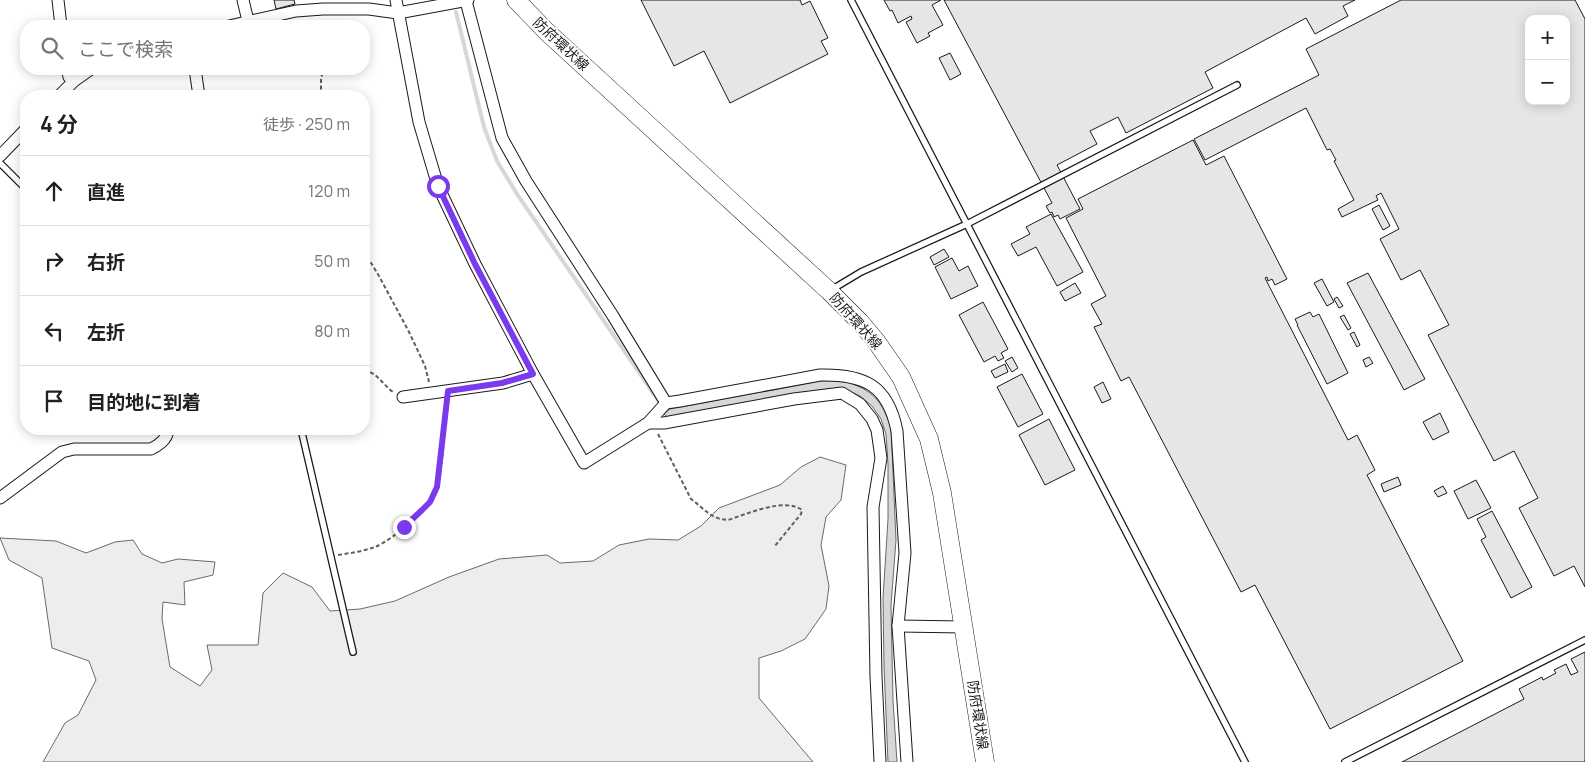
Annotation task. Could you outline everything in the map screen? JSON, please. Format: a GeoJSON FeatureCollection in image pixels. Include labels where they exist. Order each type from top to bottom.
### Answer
{"type":"FeatureCollection","features":[{"type":"Feature","properties":{"kind":"main road","name":"防府環状線"},"geometry":{"type":"LineString","coordinates":[[516,0],[547,32],[860,322],[901,377],[929,439],[942,493],[985,762]]}},
{"type":"Feature","properties":{"kind":"street"},"geometry":{"type":"LineString","coordinates":[[58,0],[60,20]]}},
{"type":"Feature","properties":{"kind":"street"},"geometry":{"type":"LineString","coordinates":[[243,0],[248,20]]}},
{"type":"Feature","properties":{"kind":"street"},"geometry":{"type":"LineString","coordinates":[[396,0],[419,122],[438,186],[475,264],[533,374],[584,463],[651,423],[666,403],[820,375],[840,374],[867,382],[885,398],[893,413],[897,431],[904,553],[898,626],[907,762]]}},
{"type":"Feature","properties":{"kind":"street"},"geometry":{"type":"LineString","coordinates":[[253,20],[323,4],[398,13],[467,1],[502,138],[526,180],[666,403]]}},
{"type":"Feature","properties":{"kind":"street"},"geometry":{"type":"LineString","coordinates":[[68,75],[74,81]]}},
{"type":"Feature","properties":{"kind":"street"},"geometry":{"type":"LineString","coordinates":[[65,90],[82,75]]}},
{"type":"Feature","properties":{"kind":"street"},"geometry":{"type":"LineString","coordinates":[[196,75],[198,90]]}},
{"type":"Feature","properties":{"kind":"street"},"geometry":{"type":"LineString","coordinates":[[0,156],[20,136]]}},
{"type":"Feature","properties":{"kind":"street"},"geometry":{"type":"LineString","coordinates":[[403,397],[502,383],[533,374]]}},
{"type":"Feature","properties":{"kind":"street"},"geometry":{"type":"LineString","coordinates":[[651,423],[664,423],[794,399],[842,393],[860,404],[872,419],[877,430],[881,458],[873,507],[876,676],[880,762]]}},
{"type":"Feature","properties":{"kind":"street"},"geometry":{"type":"LineString","coordinates":[[0,498],[62,452],[74,449],[151,449],[159,445],[167,435]]}},
{"type":"Feature","properties":{"kind":"street"},"geometry":{"type":"LineString","coordinates":[[898,626],[964,627]]}},
{"type":"Feature","properties":{"kind":"lane"},"geometry":{"type":"LineString","coordinates":[[851,0],[1244,762]]}},
{"type":"Feature","properties":{"kind":"lane"},"geometry":{"type":"LineString","coordinates":[[829,292],[861,272],[967,224],[1237,85]]}},
{"type":"Feature","properties":{"kind":"lane"},"geometry":{"type":"LineString","coordinates":[[0,163],[20,182]]}},
{"type":"Feature","properties":{"kind":"lane"},"geometry":{"type":"LineString","coordinates":[[302,435],[353,652]]}},
{"type":"Feature","properties":{"kind":"lane"},"geometry":{"type":"LineString","coordinates":[[1345,762],[1585,640]]}},
{"type":"Feature","properties":{"kind":"path"},"geometry":{"type":"LineString","coordinates":[[321,90],[322,75]]}},
{"type":"Feature","properties":{"kind":"path"},"geometry":{"type":"LineString","coordinates":[[370,260],[425,366],[431,393]]}},
{"type":"Feature","properties":{"kind":"path"},"geometry":{"type":"LineString","coordinates":[[370,372],[378,377],[385,386],[403,397]]}},
{"type":"Feature","properties":{"kind":"path"},"geometry":{"type":"LineString","coordinates":[[331,556],[368,550],[383,543],[430,502],[437,487],[448,391]]}},
{"type":"Feature","properties":{"kind":"path"},"geometry":{"type":"LineString","coordinates":[[651,423],[691,498],[707,513],[722,520],[728,520],[776,506],[796,506],[802,510],[801,514],[774,547]]}},
{"type":"Feature","properties":{"kind":"shaded area"},"geometry":{"type":"Polygon","coordinates":[[[840,380],[873,395],[883,408],[891,427],[896,540],[891,605],[893,701],[897,762],[888,762],[883,598],[888,519],[888,464],[886,434],[881,419],[872,406],[860,396],[847,390],[667,417],[664,414],[670,409],[820,381],[840,380]]]}},
{"type":"Feature","properties":{"kind":"shaded area"},"geometry":{"type":"Polygon","coordinates":[[[820,457],[846,465],[841,500],[826,517],[821,545],[829,586],[826,609],[805,639],[781,651],[759,658],[759,698],[813,762],[43,762],[65,723],[78,715],[96,680],[89,661],[52,648],[42,578],[9,560],[0,538],[56,541],[86,553],[115,542],[133,540],[142,554],[162,563],[178,559],[215,562],[213,575],[184,582],[185,605],[163,602],[162,619],[170,667],[200,686],[212,670],[207,645],[258,645],[263,593],[283,573],[312,587],[330,611],[360,609],[395,601],[449,577],[499,559],[547,555],[560,563],[593,561],[619,545],[649,539],[678,540],[701,526],[719,508],[780,485],[801,467],[820,457]]]}},
{"type":"Feature","properties":{"kind":"building"},"geometry":{"type":"Polygon","coordinates":[[[274,0],[294,0],[295,4],[276,9],[274,0]]]}},
{"type":"Feature","properties":{"kind":"building"},"geometry":{"type":"Polygon","coordinates":[[[641,0],[800,0],[802,5],[810,1],[828,38],[821,41],[828,54],[730,103],[704,51],[674,66],[641,0]]]}},
{"type":"Feature","properties":{"kind":"building"},"geometry":{"type":"Polygon","coordinates":[[[884,0],[941,0],[932,5],[943,25],[928,33],[930,36],[917,43],[906,22],[912,19],[911,16],[898,23],[892,10],[890,11],[884,0]]]}},
{"type":"Feature","properties":{"kind":"building"},"geometry":{"type":"Polygon","coordinates":[[[944,0],[1355,0],[1343,6],[1348,16],[1315,34],[1306,18],[1205,72],[1213,88],[1126,133],[1118,117],[1090,131],[1097,144],[1057,165],[1080,209],[1060,219],[1058,215],[1054,217],[1046,206],[1052,203],[944,0]]]}},
{"type":"Feature","properties":{"kind":"building"},"geometry":{"type":"Polygon","coordinates":[[[1401,0],[1575,0],[1585,19],[1585,587],[1574,566],[1554,576],[1519,508],[1538,498],[1514,451],[1494,461],[1428,335],[1449,325],[1420,270],[1401,280],[1380,239],[1399,229],[1381,193],[1376,196],[1378,200],[1342,217],[1338,209],[1354,200],[1334,161],[1336,160],[1330,149],[1327,150],[1306,108],[1205,160],[1194,139],[1319,75],[1306,49],[1401,0]]]}},
{"type":"Feature","properties":{"kind":"building"},"geometry":{"type":"Polygon","coordinates":[[[950,53],[961,74],[950,80],[939,58],[950,53]]]}},
{"type":"Feature","properties":{"kind":"building"},"geometry":{"type":"Polygon","coordinates":[[[1193,140],[1206,165],[1224,156],[1287,279],[1275,285],[1272,279],[1268,281],[1267,277],[1265,278],[1348,440],[1357,435],[1375,470],[1367,475],[1463,661],[1330,729],[1255,585],[1241,592],[1129,377],[1121,381],[1094,327],[1102,324],[1091,304],[1106,296],[1066,218],[1083,209],[1078,199],[1193,140]]]}},
{"type":"Feature","properties":{"kind":"building"},"geometry":{"type":"Polygon","coordinates":[[[1379,205],[1390,226],[1383,230],[1372,209],[1379,205]]]}},
{"type":"Feature","properties":{"kind":"building"},"geometry":{"type":"Polygon","coordinates":[[[1051,214],[1083,272],[1057,286],[1036,247],[1018,256],[1011,244],[1030,234],[1026,227],[1051,214]]]}},
{"type":"Feature","properties":{"kind":"building"},"geometry":{"type":"Polygon","coordinates":[[[944,249],[949,257],[934,265],[930,257],[944,249]]]}},
{"type":"Feature","properties":{"kind":"building"},"geometry":{"type":"Polygon","coordinates":[[[952,258],[959,271],[968,266],[978,286],[951,299],[935,267],[952,258]]]}},
{"type":"Feature","properties":{"kind":"building"},"geometry":{"type":"Polygon","coordinates":[[[1368,273],[1425,379],[1404,390],[1347,283],[1368,273]]]}},
{"type":"Feature","properties":{"kind":"building"},"geometry":{"type":"Polygon","coordinates":[[[1322,279],[1334,302],[1327,306],[1314,283],[1322,279]]]}},
{"type":"Feature","properties":{"kind":"building"},"geometry":{"type":"Polygon","coordinates":[[[1075,283],[1081,293],[1065,301],[1060,292],[1075,283]]]}},
{"type":"Feature","properties":{"kind":"building"},"geometry":{"type":"Polygon","coordinates":[[[1337,297],[1343,306],[1339,308],[1334,299],[1337,297]]]}},
{"type":"Feature","properties":{"kind":"building"},"geometry":{"type":"Polygon","coordinates":[[[983,302],[1008,349],[1001,353],[1004,358],[998,361],[995,356],[984,362],[959,315],[983,302]]]}},
{"type":"Feature","properties":{"kind":"building"},"geometry":{"type":"Polygon","coordinates":[[[1310,312],[1313,317],[1319,314],[1348,373],[1327,384],[1295,319],[1310,312]]]}},
{"type":"Feature","properties":{"kind":"building"},"geometry":{"type":"Polygon","coordinates":[[[1344,315],[1351,328],[1348,330],[1340,317],[1344,315]]]}},
{"type":"Feature","properties":{"kind":"building"},"geometry":{"type":"Polygon","coordinates":[[[1354,332],[1360,345],[1357,347],[1350,334],[1354,332]]]}},
{"type":"Feature","properties":{"kind":"building"},"geometry":{"type":"Polygon","coordinates":[[[1012,357],[1018,368],[1012,372],[1005,361],[1012,357]]]}},
{"type":"Feature","properties":{"kind":"building"},"geometry":{"type":"Polygon","coordinates":[[[1369,357],[1373,363],[1366,367],[1363,360],[1369,357]]]}},
{"type":"Feature","properties":{"kind":"building"},"geometry":{"type":"Polygon","coordinates":[[[1005,364],[1008,372],[995,378],[991,371],[1005,364]]]}},
{"type":"Feature","properties":{"kind":"building"},"geometry":{"type":"Polygon","coordinates":[[[1022,374],[1043,414],[1018,427],[997,387],[1022,374]]]}},
{"type":"Feature","properties":{"kind":"building"},"geometry":{"type":"Polygon","coordinates":[[[1103,382],[1111,399],[1102,403],[1094,387],[1103,382]]]}},
{"type":"Feature","properties":{"kind":"building"},"geometry":{"type":"Polygon","coordinates":[[[1440,413],[1449,432],[1433,440],[1423,422],[1440,413]]]}},
{"type":"Feature","properties":{"kind":"building"},"geometry":{"type":"Polygon","coordinates":[[[1049,419],[1075,470],[1045,485],[1019,435],[1049,419]]]}},
{"type":"Feature","properties":{"kind":"building"},"geometry":{"type":"Polygon","coordinates":[[[1398,477],[1401,485],[1384,492],[1381,484],[1398,477]]]}},
{"type":"Feature","properties":{"kind":"building"},"geometry":{"type":"Polygon","coordinates":[[[1476,480],[1491,508],[1468,519],[1454,491],[1476,480]]]}},
{"type":"Feature","properties":{"kind":"building"},"geometry":{"type":"Polygon","coordinates":[[[1443,486],[1447,493],[1438,497],[1434,491],[1443,486]]]}},
{"type":"Feature","properties":{"kind":"building"},"geometry":{"type":"Polygon","coordinates":[[[1492,511],[1532,587],[1511,598],[1481,540],[1486,537],[1477,519],[1492,511]]]}},
{"type":"Feature","properties":{"kind":"building"},"geometry":{"type":"Polygon","coordinates":[[[1585,652],[1585,762],[1402,762],[1524,699],[1519,689],[1542,677],[1543,680],[1556,673],[1554,670],[1566,664],[1571,675],[1578,672],[1571,659],[1585,652]]]}},
{"type":"Feature","properties":{"kind":"waterway"},"geometry":{"type":"LineString","coordinates":[[456,12],[484,127],[497,161],[517,194],[662,406]]}},
{"type":"Feature","properties":{"kind":"route"},"geometry":{"type":"LineString","coordinates":[[404,527],[430,502],[437,487],[448,391],[502,383],[533,374],[475,264],[438,186]]}}]}
